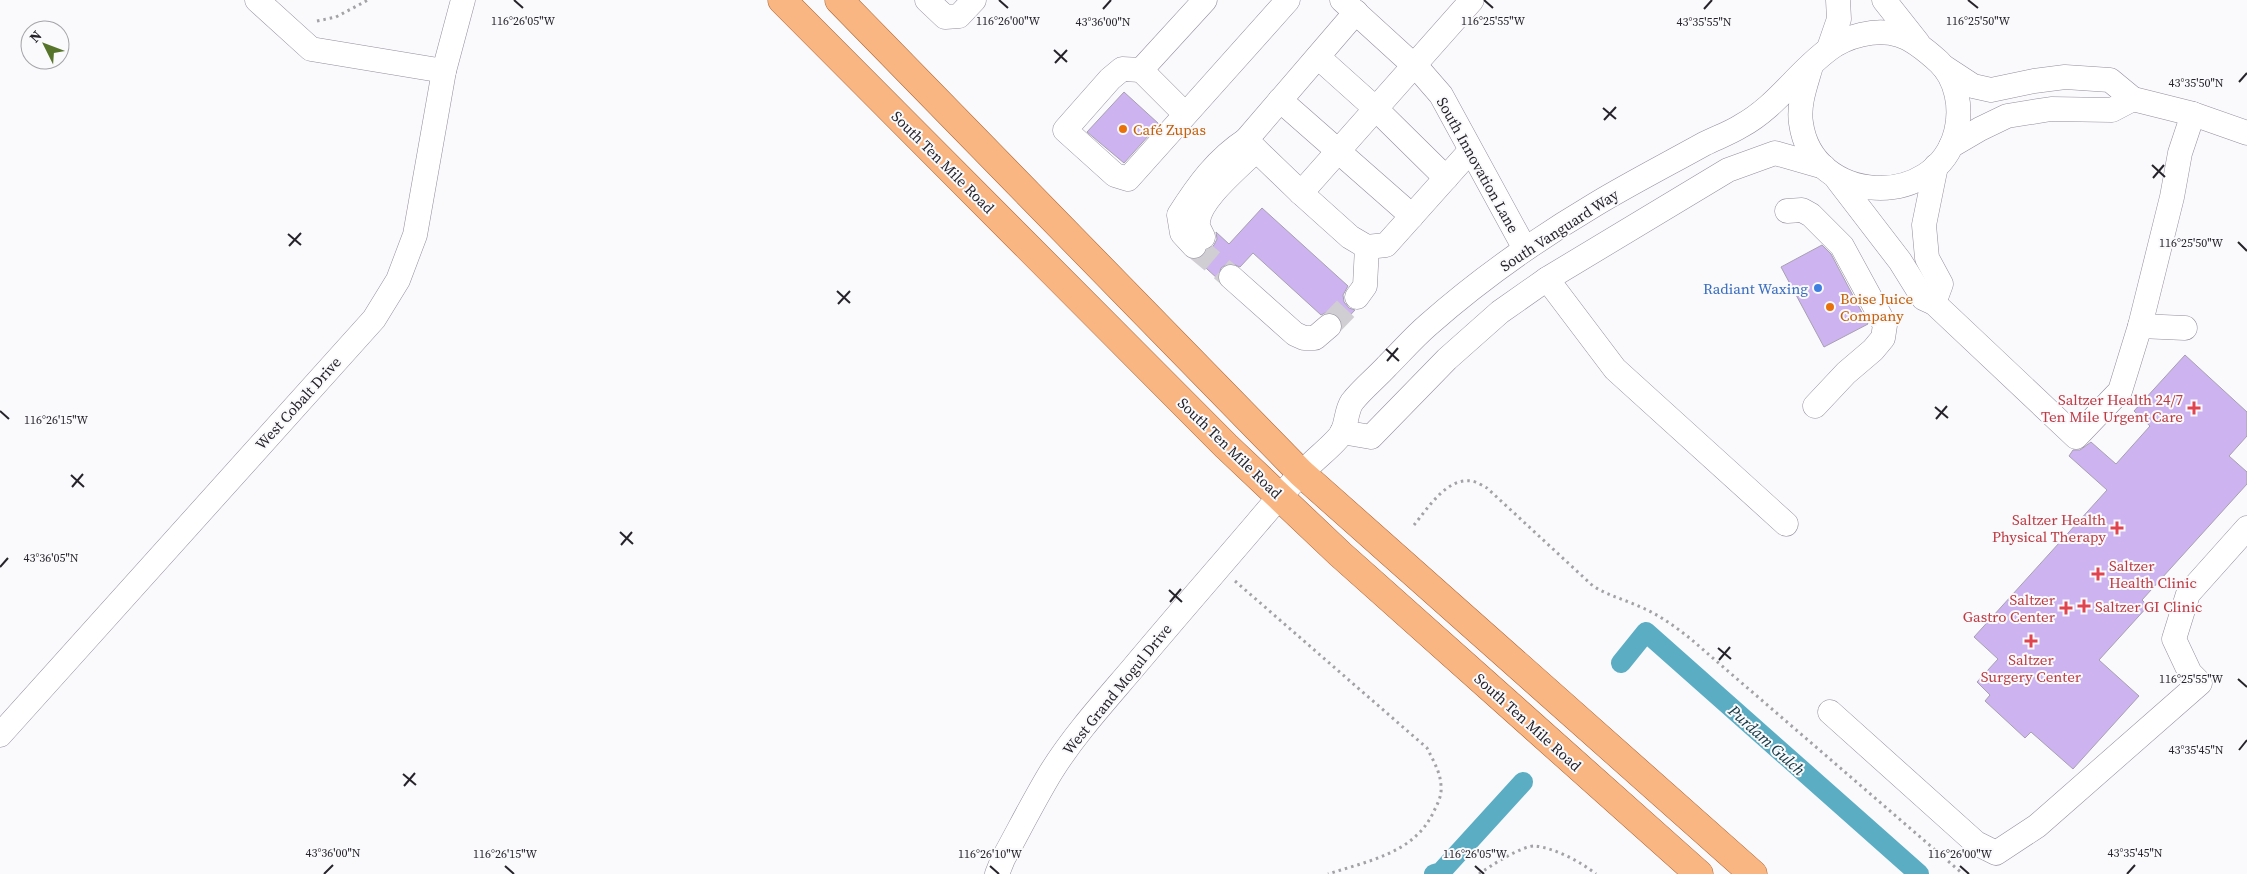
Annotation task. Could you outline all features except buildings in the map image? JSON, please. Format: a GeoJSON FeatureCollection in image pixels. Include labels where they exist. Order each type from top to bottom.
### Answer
{"type":"FeatureCollection","features":[{"type":"Feature","properties":{"kind":"main road","name":"South Ten Mile Road"},"geometry":{"type":"LineString","coordinates":[[782,0],[1173,393],[1279,496],[1340,554],[1699,874]]}},
{"type":"Feature","properties":{"kind":"main road"},"geometry":{"type":"LineString","coordinates":[[839,0],[1302,473],[1753,874]]}},
{"type":"Feature","properties":{"kind":"street"},"geometry":{"type":"LineString","coordinates":[[257,0],[311,49],[444,71]]}},
{"type":"Feature","properties":{"kind":"street","name":"West Cobalt Drive"},"geometry":{"type":"LineString","coordinates":[[0,735],[374,319],[398,280],[415,235],[444,71],[463,0]]}},
{"type":"Feature","properties":{"kind":"street"},"geometry":{"type":"LineString","coordinates":[[927,0],[945,17],[959,16],[974,0]]}},
{"type":"Feature","properties":{"kind":"street"},"geometry":{"type":"LineString","coordinates":[[1141,70],[1205,0]]}},
{"type":"Feature","properties":{"kind":"street"},"geometry":{"type":"LineString","coordinates":[[1185,114],[1141,70],[1122,69],[1110,79],[1065,130],[1115,175],[1128,179],[1288,0]]}},
{"type":"Feature","properties":{"kind":"street"},"geometry":{"type":"LineString","coordinates":[[1301,194],[1472,0]]}},
{"type":"Feature","properties":{"kind":"street"},"geometry":{"type":"LineString","coordinates":[[1829,48],[1839,19],[1838,0]]}},
{"type":"Feature","properties":{"kind":"street"},"geometry":{"type":"LineString","coordinates":[[1884,0],[1922,48]]}},
{"type":"Feature","properties":{"kind":"street"},"geometry":{"type":"LineString","coordinates":[[1198,241],[1182,233],[1179,215],[1197,187],[1227,153],[1251,145],[1280,100],[1318,57],[1349,6]]}},
{"type":"Feature","properties":{"kind":"street","name":"South Innovation Lane"},"geometry":{"type":"LineString","coordinates":[[1349,6],[1413,65],[1441,95],[1525,249]]}},
{"type":"Feature","properties":{"kind":"street"},"geometry":{"type":"LineString","coordinates":[[2193,114],[2180,152],[2172,197],[2140,326],[2120,391],[2076,437],[1934,304],[1923,298],[1900,262],[1831,173],[1809,148],[1801,123],[1802,99],[1811,66],[1829,48],[1856,36],[1878,32],[1900,35],[1922,48],[1944,67],[1973,86],[1991,90],[2065,77],[2110,80],[2133,99],[2193,114],[2247,133]]}},
{"type":"Feature","properties":{"kind":"street"},"geometry":{"type":"LineString","coordinates":[[1318,57],[1376,108],[1446,178]]}},
{"type":"Feature","properties":{"kind":"street","name":"South Vanguard Way"},"geometry":{"type":"LineString","coordinates":[[1279,496],[1342,432],[1350,404],[1426,326],[1525,249],[1594,205],[1707,143],[1743,126],[1777,101],[1811,66]]}},
{"type":"Feature","properties":{"kind":"street"},"geometry":{"type":"LineString","coordinates":[[1342,432],[1371,437],[1447,359],[1500,312],[1547,279],[1728,170],[1775,153],[1870,188],[1899,187],[1919,179],[1936,166],[1951,146],[1956,131],[1958,114],[1954,84],[1944,67]]}},
{"type":"Feature","properties":{"kind":"street"},"geometry":{"type":"LineString","coordinates":[[1951,146],[2007,116],[2051,109],[2112,110],[2133,99]]}},
{"type":"Feature","properties":{"kind":"street"},"geometry":{"type":"LineString","coordinates":[[1280,100],[1412,216]]}},
{"type":"Feature","properties":{"kind":"street"},"geometry":{"type":"LineString","coordinates":[[1251,145],[1301,194],[1350,237],[1367,247],[1386,245],[1470,151]]}},
{"type":"Feature","properties":{"kind":"street"},"geometry":{"type":"LineString","coordinates":[[1934,304],[1940,284],[1927,258],[1924,225],[1936,166]]}},
{"type":"Feature","properties":{"kind":"street"},"geometry":{"type":"LineString","coordinates":[[1787,211],[1802,210],[1811,216],[1842,246],[1886,325],[1883,338],[1873,350],[1846,373],[1815,406]]}},
{"type":"Feature","properties":{"kind":"street"},"geometry":{"type":"LineString","coordinates":[[1353,294],[1366,271],[1367,247]]}},
{"type":"Feature","properties":{"kind":"street"},"geometry":{"type":"LineString","coordinates":[[1234,272],[1295,334],[1304,338],[1315,338],[1325,322]]}},
{"type":"Feature","properties":{"kind":"street"},"geometry":{"type":"LineString","coordinates":[[1547,279],[1615,369],[1786,524]]}},
{"type":"Feature","properties":{"kind":"street"},"geometry":{"type":"LineString","coordinates":[[2140,326],[2185,328]]}},
{"type":"Feature","properties":{"kind":"street","name":"West Grand Mogul Drive"},"geometry":{"type":"LineString","coordinates":[[997,874],[1003,859],[1058,762],[1099,708],[1279,496]]}},
{"type":"Feature","properties":{"kind":"street"},"geometry":{"type":"LineString","coordinates":[[1830,712],[1976,843],[1996,853],[2036,826],[2200,683],[2190,673],[2174,639],[2188,594],[2247,528]]}},
{"type":"Feature","properties":{"kind":"path"},"geometry":{"type":"LineString","coordinates":[[317,21],[336,17],[368,0]]}},
{"type":"Feature","properties":{"kind":"path"},"geometry":{"type":"LineString","coordinates":[[1414,525],[1443,492],[1457,482],[1473,481],[1487,488],[1593,586],[1606,594],[1650,611],[1692,640],[1963,874]]}},
{"type":"Feature","properties":{"kind":"path"},"geometry":{"type":"LineString","coordinates":[[1232,578],[1427,748],[1440,776],[1442,789],[1438,804],[1428,824],[1412,842],[1382,857],[1328,874]]}},
{"type":"Feature","properties":{"kind":"path"},"geometry":{"type":"LineString","coordinates":[[1480,874],[1518,851],[1534,846],[1561,854],[1588,867],[1596,874]]}},
{"type":"Feature","properties":{"kind":"waterway","name":"Purdam Gulch"},"geometry":{"type":"LineString","coordinates":[[1621,663],[1646,632],[1919,874]]}},
{"type":"Feature","properties":{"kind":"waterway","name":"Purdam Gulch"},"geometry":{"type":"LineString","coordinates":[[1434,874],[1441,872],[1523,782]]}},
{"type":"Feature","properties":{"kind":"tunnel"},"geometry":{"type":"LineString","coordinates":[[1194,246],[1231,277]]}},
{"type":"Feature","properties":{"kind":"tunnel"},"geometry":{"type":"LineString","coordinates":[[1329,326],[1357,297]]}},
{"type":"Feature","properties":{"kind":"place","name":"Café Zupas"},"geometry":{"type":"Point","coordinates":[1123,129]}},
{"type":"Feature","properties":{"kind":"place","name":"Radiant Waxing"},"geometry":{"type":"Point","coordinates":[1818,288]}},
{"type":"Feature","properties":{"kind":"place","name":"Boise Juice Company"},"geometry":{"type":"Point","coordinates":[1830,307]}},
{"type":"Feature","properties":{"kind":"place","name":"Saltzer Health 24/7 Ten Mile Urgent Care"},"geometry":{"type":"Point","coordinates":[2194,408]}},
{"type":"Feature","properties":{"kind":"place","name":"Saltzer Health Physical Therapy"},"geometry":{"type":"Point","coordinates":[2117,528]}},
{"type":"Feature","properties":{"kind":"place","name":"Saltzer Health Clinic"},"geometry":{"type":"Point","coordinates":[2098,574]}},
{"type":"Feature","properties":{"kind":"place","name":"Saltzer GI Clinic"},"geometry":{"type":"Point","coordinates":[2084,606]}},
{"type":"Feature","properties":{"kind":"place","name":"Saltzer Gastro Center"},"geometry":{"type":"Point","coordinates":[2066,608]}},
{"type":"Feature","properties":{"kind":"place","name":"Saltzer Surgery Center"},"geometry":{"type":"Point","coordinates":[2031,641]}}]}
